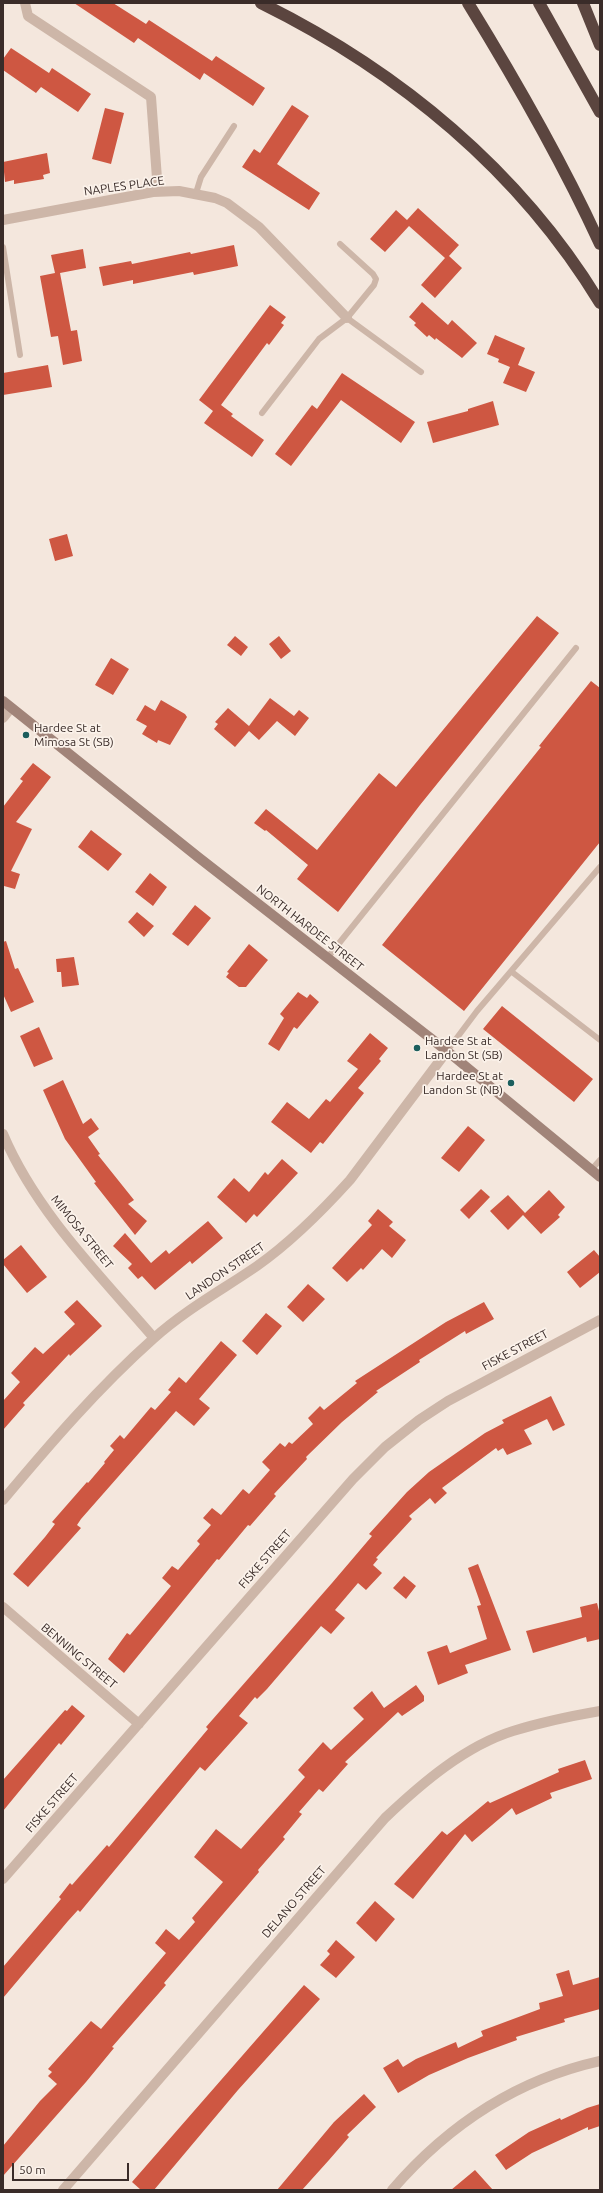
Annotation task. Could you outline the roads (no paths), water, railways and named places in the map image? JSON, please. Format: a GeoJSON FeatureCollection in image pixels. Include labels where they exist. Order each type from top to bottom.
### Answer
{"type":"FeatureCollection","features":[{"type":"Feature","properties":{"kind":"highway"},"geometry":{"type":"LineString","coordinates":[[261,3],[352,53],[421,102],[454,130],[516,190],[544,223],[570,257],[600,303]]}},
{"type":"Feature","properties":{"kind":"highway"},"geometry":{"type":"LineString","coordinates":[[468,3],[529,107],[568,179],[600,244]]}},
{"type":"Feature","properties":{"kind":"highway"},"geometry":{"type":"LineString","coordinates":[[539,3],[600,112]]}},
{"type":"Feature","properties":{"kind":"highway"},"geometry":{"type":"LineString","coordinates":[[583,3],[600,45]]}},
{"type":"Feature","properties":{"kind":"street"},"geometry":{"type":"LineString","coordinates":[[25,3],[28,16],[151,98],[158,192]]}},
{"type":"Feature","properties":{"kind":"street","name":"NAPLES PLACE"},"geometry":{"type":"LineString","coordinates":[[3,220],[158,192],[196,193],[215,198],[227,203],[259,227],[347,318]]}},
{"type":"Feature","properties":{"kind":"street"},"geometry":{"type":"LineString","coordinates":[[3,718],[7,705]]}},
{"type":"Feature","properties":{"kind":"street","name":"NORTH HARDEE STREET"},"geometry":{"type":"LineString","coordinates":[[7,705],[198,857],[447,1051],[600,1177]]}},
{"type":"Feature","properties":{"kind":"street","name":"LANDON STREET"},"geometry":{"type":"LineString","coordinates":[[3,1500],[58,1435],[154,1338],[218,1290],[257,1266],[282,1247],[334,1197],[372,1152],[447,1051]]}},
{"type":"Feature","properties":{"kind":"street","name":"MIMOSA STREET"},"geometry":{"type":"LineString","coordinates":[[3,1134],[28,1183],[45,1210],[154,1338]]}},
{"type":"Feature","properties":{"kind":"street","name":"FISKE STREET"},"geometry":{"type":"LineString","coordinates":[[3,1879],[353,1479],[385,1447],[419,1420],[448,1401],[600,1320]]}},
{"type":"Feature","properties":{"kind":"street","name":"BENNING STREET"},"geometry":{"type":"LineString","coordinates":[[3,1607],[139,1724]]}},
{"type":"Feature","properties":{"kind":"street","name":"DELANO STREET"},"geometry":{"type":"LineString","coordinates":[[63,2190],[386,1818],[422,1783],[465,1753],[512,1731],[561,1718],[600,1711]]}},
{"type":"Feature","properties":{"kind":"street"},"geometry":{"type":"LineString","coordinates":[[392,2190],[440,2140],[492,2104],[518,2089],[540,2080],[600,2061]]}},
{"type":"Feature","properties":{"kind":"lane"},"geometry":{"type":"LineString","coordinates":[[196,193],[201,178],[234,126]]}},
{"type":"Feature","properties":{"kind":"lane"},"geometry":{"type":"LineString","coordinates":[[262,413],[319,340],[347,318],[374,285],[376,279],[373,274],[340,244]]}},
{"type":"Feature","properties":{"kind":"lane"},"geometry":{"type":"LineString","coordinates":[[3,247],[20,355]]}},
{"type":"Feature","properties":{"kind":"lane"},"geometry":{"type":"LineString","coordinates":[[347,318],[421,372]]}},
{"type":"Feature","properties":{"kind":"lane"},"geometry":{"type":"LineString","coordinates":[[328,957],[576,648]]}},
{"type":"Feature","properties":{"kind":"lane"},"geometry":{"type":"LineString","coordinates":[[447,1051],[600,867]]}},
{"type":"Feature","properties":{"kind":"lane"},"geometry":{"type":"LineString","coordinates":[[512,972],[600,1040]]}},
{"type":"Feature","properties":{"kind":"lane"},"geometry":{"type":"LineString","coordinates":[[592,1169],[600,1160]]}},
{"type":"Feature","properties":{"kind":"place","name":"Hardee St at Mimosa St (SB)"},"geometry":{"type":"Point","coordinates":[26,735]}},
{"type":"Feature","properties":{"kind":"place","name":"Hardee St at Landon St (SB)"},"geometry":{"type":"Point","coordinates":[417,1048]}},
{"type":"Feature","properties":{"kind":"place","name":"Hardee St at Landon St (NB)"},"geometry":{"type":"Point","coordinates":[511,1083]}}]}
